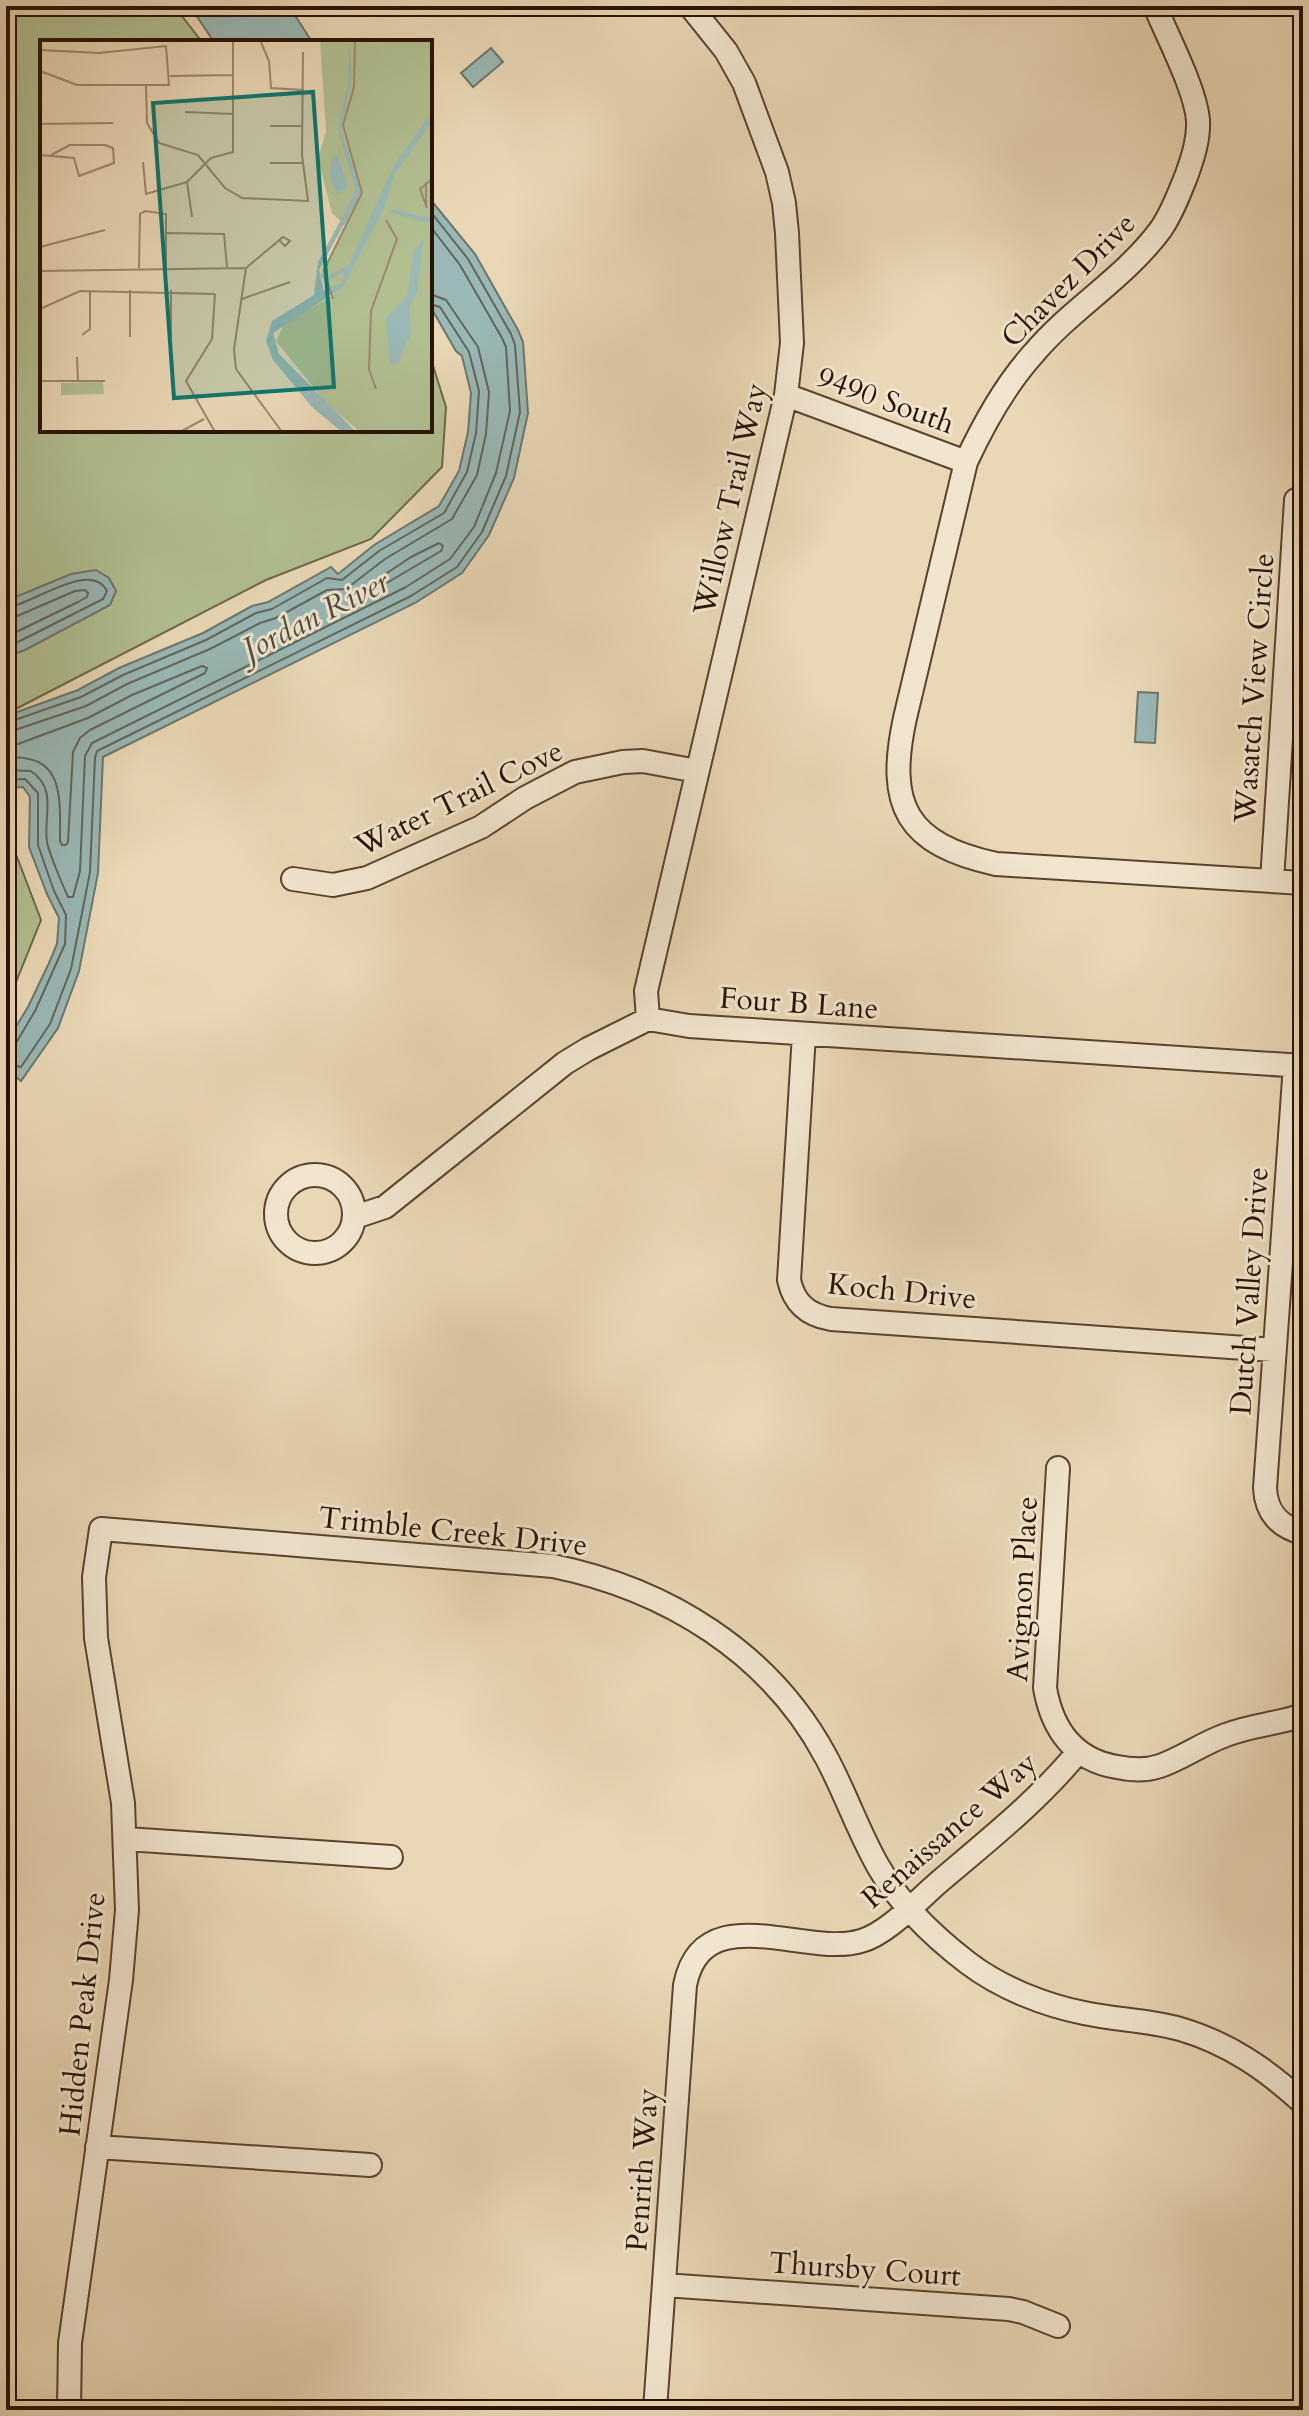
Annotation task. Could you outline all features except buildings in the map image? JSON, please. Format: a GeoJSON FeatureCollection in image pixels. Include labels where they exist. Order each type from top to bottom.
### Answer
{"type":"FeatureCollection","features":[{"type":"Feature","properties":{"kind":"street","name":"Willow Trail Way"},"geometry":{"type":"LineString","coordinates":[[648,1019],[646,991],[791,368],[787,233],[777,172],[744,83],[726,51],[690,6]]}},
{"type":"Feature","properties":{"kind":"street","name":"Chavez Drive"},"geometry":{"type":"LineString","coordinates":[[1155,6],[1191,93],[1198,120],[1193,157],[1162,227],[1137,258],[1034,352],[995,406],[966,462],[899,745],[898,775],[903,803],[914,827],[952,851],[996,864],[1272,881]]}},
{"type":"Feature","properties":{"kind":"street","name":"9490 South"},"geometry":{"type":"LineString","coordinates":[[786,395],[966,462]]}},
{"type":"Feature","properties":{"kind":"street","name":"Wasatch View Circle"},"geometry":{"type":"LineString","coordinates":[[1272,881],[1296,500]]}},
{"type":"Feature","properties":{"kind":"street","name":"Water Trail Cove"},"geometry":{"type":"LineString","coordinates":[[293,879],[333,885],[367,878],[481,827],[525,798],[575,772],[643,761],[697,771]]}},
{"type":"Feature","properties":{"kind":"street"},"geometry":{"type":"LineString","coordinates":[[1272,881],[1303,883]]}},
{"type":"Feature","properties":{"kind":"street"},"geometry":{"type":"LineString","coordinates":[[355,1217],[385,1207],[565,1063],[648,1019]]}},
{"type":"Feature","properties":{"kind":"street","name":"Four B Lane"},"geometry":{"type":"LineString","coordinates":[[648,1019],[689,1026],[1299,1066]]}},
{"type":"Feature","properties":{"kind":"street","name":"Koch Drive"},"geometry":{"type":"LineString","coordinates":[[804,1034],[789,1280],[793,1296],[805,1309],[831,1319],[1274,1350]]}},
{"type":"Feature","properties":{"kind":"street","name":"Dutch Valley Drive"},"geometry":{"type":"LineString","coordinates":[[1299,1066],[1265,1488],[1267,1504],[1275,1518],[1290,1529],[1303,1533]]}},
{"type":"Feature","properties":{"kind":"street","name":"Avignon Place"},"geometry":{"type":"LineString","coordinates":[[1058,1468],[1045,1688],[1052,1716],[1067,1741],[1078,1752]]}},
{"type":"Feature","properties":{"kind":"street","name":"Hidden Peak Drive"},"geometry":{"type":"LineString","coordinates":[[69,2410],[70,2343],[124,1947],[126,1839],[96,1638],[94,1577],[101,1529]]}},
{"type":"Feature","properties":{"kind":"street","name":"Trimble Creek Drive"},"geometry":{"type":"LineString","coordinates":[[101,1529],[553,1566],[614,1581],[643,1592],[698,1621],[724,1639],[791,1704],[826,1756],[879,1868],[910,1908],[972,1966],[1007,1986],[1052,2005],[1149,2022],[1200,2036],[1248,2059],[1303,2103]]}},
{"type":"Feature","properties":{"kind":"street"},"geometry":{"type":"LineString","coordinates":[[1078,1752],[1111,1766],[1134,1770],[1150,1768],[1228,1734],[1303,1715]]}},
{"type":"Feature","properties":{"kind":"street","name":"Renaissance Way"},"geometry":{"type":"LineString","coordinates":[[711,1943],[739,1935],[841,1943],[862,1941],[881,1931],[910,1908],[1048,1787],[1078,1752]]}},
{"type":"Feature","properties":{"kind":"street"},"geometry":{"type":"LineString","coordinates":[[126,1839],[391,1857]]}},
{"type":"Feature","properties":{"kind":"street","name":"Penrith Way"},"geometry":{"type":"LineString","coordinates":[[655,2410],[685,1985],[693,1961],[711,1943]]}},
{"type":"Feature","properties":{"kind":"street"},"geometry":{"type":"LineString","coordinates":[[97,2147],[370,2165]]}},
{"type":"Feature","properties":{"kind":"street","name":"Thursby Court"},"geometry":{"type":"LineString","coordinates":[[664,2285],[1009,2309],[1058,2326]]}},
{"type":"Feature","properties":{"kind":"green space"},"geometry":{"type":"Polygon","coordinates":[[[6,6],[174,6],[200,40],[40,40],[40,432],[432,432],[432,362],[446,407],[442,467],[371,539],[266,580],[6,714],[6,6]]]}},
{"type":"Feature","properties":{"kind":"green space"},"geometry":{"type":"Polygon","coordinates":[[[6,828],[41,920],[6,1007],[6,828]]]}},
{"type":"Feature","properties":{"kind":"water"},"geometry":{"type":"Polygon","coordinates":[[[190,6],[289,6],[311,40],[213,40],[190,6]]]}},
{"type":"Feature","properties":{"kind":"water"},"geometry":{"type":"Polygon","coordinates":[[[491,48],[503,62],[473,87],[461,73],[491,48]]]}},
{"type":"Feature","properties":{"kind":"water","name":"Jordan River"},"geometry":{"type":"Polygon","coordinates":[[[432,201],[475,254],[523,342],[528,413],[514,478],[489,535],[462,573],[415,603],[103,757],[98,873],[79,971],[58,1028],[21,1081],[6,1069],[6,1043],[49,963],[57,944],[59,918],[29,847],[30,797],[23,787],[6,788],[6,716],[78,690],[119,668],[203,633],[331,567],[338,574],[374,545],[439,506],[459,471],[468,432],[471,393],[462,356],[432,309],[432,201]]]}},
{"type":"Feature","properties":{"kind":"water"},"geometry":{"type":"Polygon","coordinates":[[[96,570],[109,578],[116,591],[110,605],[6,657],[6,601],[71,574],[96,570]]]}},
{"type":"Feature","properties":{"kind":"water"},"geometry":{"type":"Polygon","coordinates":[[[1138,692],[1158,693],[1155,743],[1135,742],[1138,692]]]}}]}
